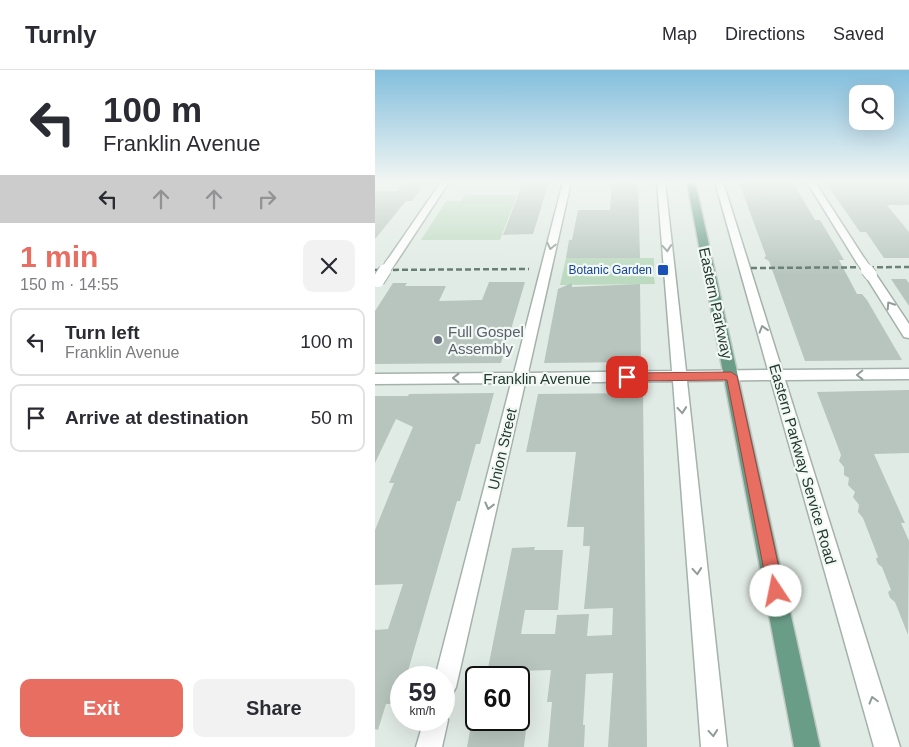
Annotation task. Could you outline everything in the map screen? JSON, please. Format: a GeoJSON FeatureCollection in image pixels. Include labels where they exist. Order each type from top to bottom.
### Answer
{"type":"FeatureCollection","features":[{"type":"Feature","properties":{"kind":"main road","name":"Eastern Parkway"},"geometry":{"type":"LineString","coordinates":[[698,214],[807,747]]}},
{"type":"Feature","properties":{"kind":"street"},"geometry":{"type":"LineString","coordinates":[[377,283],[424,214]]}},
{"type":"Feature","properties":{"kind":"street","name":"Union Street"},"geometry":{"type":"LineString","coordinates":[[449,666],[559,214]]}},
{"type":"Feature","properties":{"kind":"street"},"geometry":{"type":"LineString","coordinates":[[664,214],[714,747]]}},
{"type":"Feature","properties":{"kind":"street","name":"Eastern Parkway Service Road"},"geometry":{"type":"LineString","coordinates":[[729,214],[887,747]]}},
{"type":"Feature","properties":{"kind":"street"},"geometry":{"type":"LineString","coordinates":[[831,214],[909,334]]}},
{"type":"Feature","properties":{"kind":"street","name":"Franklin Avenue"},"geometry":{"type":"LineString","coordinates":[[375,379],[909,374]]}},
{"type":"Feature","properties":{"kind":"street"},"geometry":{"type":"LineString","coordinates":[[429,747],[433,731]]}},
{"type":"Feature","properties":{"kind":"green space"},"geometry":{"type":"Polygon","coordinates":[[[438,214],[510,214],[500,240],[421,240],[438,214]]]}},
{"type":"Feature","properties":{"kind":"green space"},"geometry":{"type":"Polygon","coordinates":[[[566,258],[654,258],[654,272],[642,274],[642,276],[654,277],[655,284],[560,285],[566,258]]]}},
{"type":"Feature","properties":{"kind":"building"},"geometry":{"type":"Polygon","coordinates":[[[375,214],[396,214],[375,239],[375,214]]]}},
{"type":"Feature","properties":{"kind":"building"},"geometry":{"type":"Polygon","coordinates":[[[511,214],[539,214],[533,234],[503,235],[511,214]]]}},
{"type":"Feature","properties":{"kind":"building"},"geometry":{"type":"Polygon","coordinates":[[[577,214],[639,214],[640,258],[566,258],[569,240],[572,240],[577,214]]]}},
{"type":"Feature","properties":{"kind":"building"},"geometry":{"type":"Polygon","coordinates":[[[751,214],[811,214],[815,220],[820,220],[844,260],[839,260],[857,294],[862,294],[867,300],[902,360],[805,361],[769,261],[764,258],[766,256],[751,214]]]}},
{"type":"Feature","properties":{"kind":"building"},"geometry":{"type":"Polygon","coordinates":[[[847,214],[894,214],[909,232],[909,258],[884,258],[866,232],[860,232],[847,214]]]}},
{"type":"Feature","properties":{"kind":"building"},"geometry":{"type":"Polygon","coordinates":[[[891,279],[906,279],[909,283],[909,306],[891,279]]]}},
{"type":"Feature","properties":{"kind":"building"},"geometry":{"type":"Polygon","coordinates":[[[489,282],[525,282],[501,363],[375,364],[375,311],[393,283],[407,283],[405,286],[446,286],[439,301],[482,300],[489,282]]]}},
{"type":"Feature","properties":{"kind":"building"},"geometry":{"type":"Polygon","coordinates":[[[572,283],[572,287],[640,284],[641,362],[544,363],[558,289],[572,283]]]}},
{"type":"Feature","properties":{"kind":"building"},"geometry":{"type":"Polygon","coordinates":[[[909,390],[909,453],[874,454],[905,523],[901,523],[909,541],[908,635],[895,602],[890,598],[888,592],[891,590],[882,567],[876,559],[878,557],[863,518],[858,512],[859,505],[853,497],[855,492],[848,485],[849,478],[844,475],[844,467],[839,461],[841,455],[817,392],[909,390]]]}},
{"type":"Feature","properties":{"kind":"building"},"geometry":{"type":"Polygon","coordinates":[[[494,393],[480,444],[476,444],[460,501],[457,501],[409,666],[390,666],[390,704],[386,704],[378,730],[375,729],[375,630],[388,629],[403,584],[375,585],[375,530],[394,483],[389,483],[413,427],[396,419],[375,463],[375,396],[408,396],[409,394],[494,393]]]}},
{"type":"Feature","properties":{"kind":"building"},"geometry":{"type":"Polygon","coordinates":[[[643,393],[647,747],[608,747],[613,673],[586,674],[583,725],[585,725],[584,747],[548,747],[552,702],[547,702],[551,670],[530,671],[530,666],[488,666],[512,548],[535,547],[534,550],[563,550],[558,610],[525,610],[521,634],[555,634],[557,615],[589,614],[587,636],[612,635],[613,608],[584,609],[590,546],[583,546],[584,527],[567,527],[576,452],[526,452],[538,394],[643,393]]]}},
{"type":"Feature","properties":{"kind":"building"},"geometry":{"type":"Polygon","coordinates":[[[470,731],[526,731],[524,747],[467,747],[470,731]]]}},
{"type":"Feature","properties":{"kind":"railway"},"geometry":{"type":"LineString","coordinates":[[751,268],[909,267]]}},
{"type":"Feature","properties":{"kind":"railway"},"geometry":{"type":"LineString","coordinates":[[375,270],[529,269]]}},
{"type":"Feature","properties":{"kind":"place","name":"Botanic Garden"},"geometry":{"type":"Point","coordinates":[663,270]}},
{"type":"Feature","properties":{"kind":"place","name":"Full Gospel Assembly"},"geometry":{"type":"Point","coordinates":[438,340]}},
{"type":"Feature","properties":{"kind":"route"},"geometry":{"type":"LineString","coordinates":[[627,377],[731,376],[776,591]]}}]}
